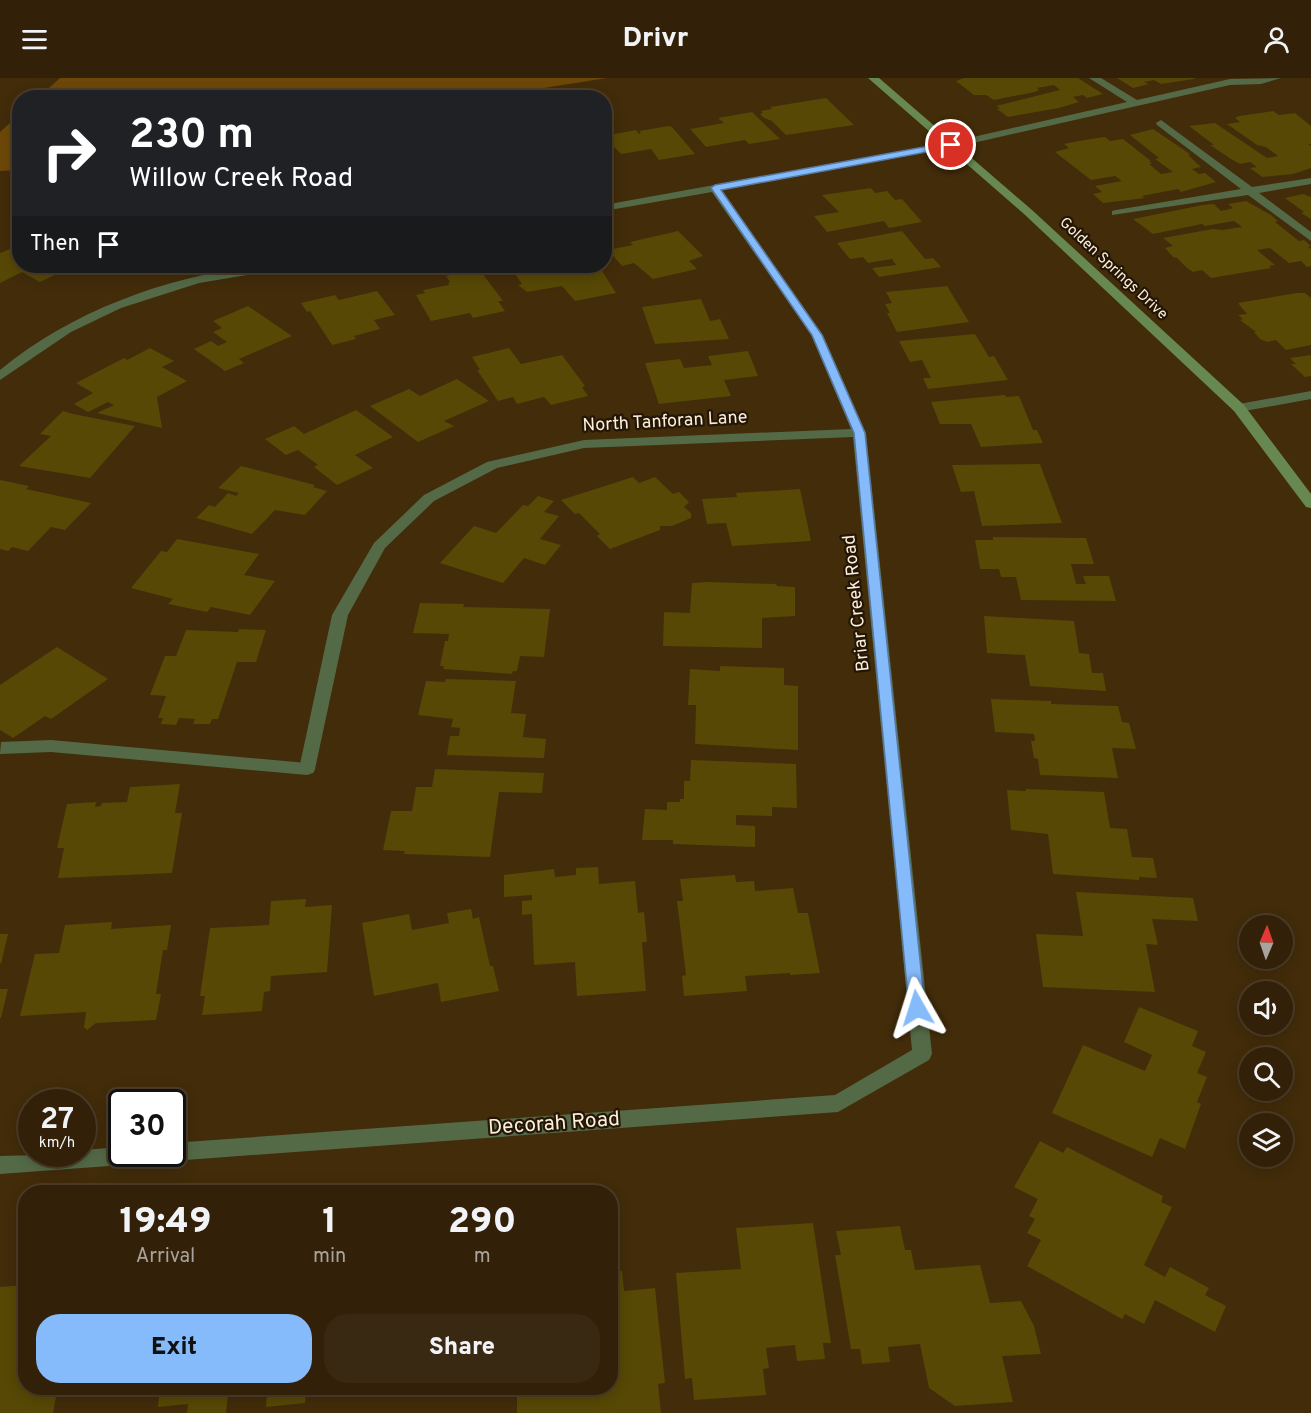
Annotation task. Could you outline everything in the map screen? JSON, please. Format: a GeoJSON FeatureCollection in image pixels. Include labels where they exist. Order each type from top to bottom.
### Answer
{"type":"FeatureCollection","features":[{"type":"Feature","properties":{"kind":"main road","name":"Golden Springs Drive"},"geometry":{"type":"LineString","coordinates":[[873,78],[1037,220],[1239,408],[1311,504]]}},
{"type":"Feature","properties":{"kind":"street"},"geometry":{"type":"LineString","coordinates":[[1094,78],[1137,104]]}},
{"type":"Feature","properties":{"kind":"street"},"geometry":{"type":"LineString","coordinates":[[612,207],[951,145],[1230,82],[1276,78]]}},
{"type":"Feature","properties":{"kind":"street"},"geometry":{"type":"LineString","coordinates":[[1161,123],[1311,238]]}},
{"type":"Feature","properties":{"kind":"street"},"geometry":{"type":"LineString","coordinates":[[1116,213],[1311,181]]}},
{"type":"Feature","properties":{"kind":"street","name":"Briar Creek Road"},"geometry":{"type":"LineString","coordinates":[[715,188],[817,335],[859,433],[922,1054]]}},
{"type":"Feature","properties":{"kind":"street"},"geometry":{"type":"LineString","coordinates":[[0,376],[15,362],[95,314],[195,280],[236,273]]}},
{"type":"Feature","properties":{"kind":"street"},"geometry":{"type":"LineString","coordinates":[[1239,408],[1311,395]]}},
{"type":"Feature","properties":{"kind":"street","name":"North Tanforan Lane"},"geometry":{"type":"LineString","coordinates":[[1,748],[51,746],[307,770],[340,615],[379,546],[429,498],[492,465],[584,444],[859,433]]}},
{"type":"Feature","properties":{"kind":"street","name":"Decorah Road"},"geometry":{"type":"LineString","coordinates":[[186,1151],[838,1102],[922,1054]]}},
{"type":"Feature","properties":{"kind":"street"},"geometry":{"type":"LineString","coordinates":[[0,1165],[108,1157]]}},
{"type":"Feature","properties":{"kind":"shaded area"},"geometry":{"type":"Polygon","coordinates":[[[60,78],[607,78],[532,90],[47,90],[60,78]]]}},
{"type":"Feature","properties":{"kind":"shaded area"},"geometry":{"type":"Polygon","coordinates":[[[12,121],[12,170],[0,171],[0,132],[12,121]]]}},
{"type":"Feature","properties":{"kind":"building"},"geometry":{"type":"Polygon","coordinates":[[[964,78],[1078,78],[1103,94],[1087,98],[1083,95],[1073,97],[1079,102],[1008,117],[996,106],[1060,90],[1054,85],[1037,88],[1039,90],[1035,92],[994,100],[986,95],[974,95],[956,81],[964,78]]]}},
{"type":"Feature","properties":{"kind":"building"},"geometry":{"type":"Polygon","coordinates":[[[1117,78],[1194,79],[1161,84],[1154,80],[1144,82],[1149,84],[1133,88],[1117,78]]]}},
{"type":"Feature","properties":{"kind":"building"},"geometry":{"type":"Polygon","coordinates":[[[826,98],[854,125],[786,135],[772,121],[760,114],[763,113],[761,111],[772,109],[770,107],[826,98]]]}},
{"type":"Feature","properties":{"kind":"building"},"geometry":{"type":"Polygon","coordinates":[[[1273,111],[1279,115],[1295,113],[1311,126],[1311,144],[1308,144],[1311,146],[1311,168],[1293,174],[1262,177],[1250,168],[1257,167],[1250,162],[1240,164],[1231,159],[1210,145],[1214,145],[1189,126],[1215,123],[1267,158],[1278,156],[1266,147],[1257,145],[1227,124],[1240,122],[1235,118],[1239,116],[1273,111]]]}},
{"type":"Feature","properties":{"kind":"building"},"geometry":{"type":"Polygon","coordinates":[[[752,112],[780,139],[749,144],[745,140],[706,147],[690,129],[724,123],[718,118],[752,112]]]}},
{"type":"Feature","properties":{"kind":"building"},"geometry":{"type":"Polygon","coordinates":[[[672,127],[695,154],[659,160],[651,149],[621,154],[612,144],[612,134],[636,130],[639,134],[641,133],[639,131],[672,127]]]}},
{"type":"Feature","properties":{"kind":"building"},"geometry":{"type":"Polygon","coordinates":[[[1153,129],[1190,154],[1188,155],[1201,167],[1192,169],[1199,174],[1205,173],[1216,182],[1181,192],[1178,189],[1142,196],[1145,198],[1103,203],[1093,194],[1102,192],[1095,186],[1122,181],[1115,176],[1091,180],[1055,152],[1069,148],[1064,144],[1068,143],[1105,137],[1110,141],[1123,139],[1151,161],[1149,161],[1152,164],[1149,164],[1161,174],[1173,172],[1155,159],[1159,158],[1130,135],[1153,129]]]}},
{"type":"Feature","properties":{"kind":"building"},"geometry":{"type":"Polygon","coordinates":[[[871,188],[875,193],[887,191],[895,200],[902,199],[922,222],[889,228],[884,221],[827,232],[814,216],[839,212],[822,195],[871,188]]]}},
{"type":"Feature","properties":{"kind":"building"},"geometry":{"type":"Polygon","coordinates":[[[1303,194],[1311,197],[1311,219],[1285,198],[1303,194]]]}},
{"type":"Feature","properties":{"kind":"building"},"geometry":{"type":"Polygon","coordinates":[[[1246,201],[1271,215],[1278,221],[1275,222],[1299,241],[1304,240],[1311,246],[1308,247],[1311,249],[1311,266],[1307,267],[1301,261],[1289,263],[1270,248],[1257,250],[1275,265],[1269,266],[1271,268],[1211,278],[1202,270],[1193,272],[1176,257],[1174,258],[1165,248],[1173,246],[1163,238],[1213,229],[1242,227],[1234,221],[1205,226],[1202,224],[1153,234],[1133,219],[1214,204],[1221,211],[1233,208],[1228,204],[1246,201]]]}},
{"type":"Feature","properties":{"kind":"building"},"geometry":{"type":"Polygon","coordinates":[[[678,231],[703,256],[689,261],[697,269],[653,279],[634,263],[622,266],[612,255],[612,249],[633,245],[630,242],[678,231]]]}},
{"type":"Feature","properties":{"kind":"building"},"geometry":{"type":"Polygon","coordinates":[[[902,231],[925,259],[933,258],[941,267],[879,277],[872,268],[896,265],[892,259],[868,263],[863,257],[850,259],[837,243],[902,231]]]}},
{"type":"Feature","properties":{"kind":"building"},"geometry":{"type":"Polygon","coordinates":[[[12,248],[12,273],[20,273],[0,283],[0,253],[12,248]]]}},
{"type":"Feature","properties":{"kind":"building"},"geometry":{"type":"Polygon","coordinates":[[[24,273],[59,273],[40,282],[24,273]]]}},
{"type":"Feature","properties":{"kind":"building"},"geometry":{"type":"Polygon","coordinates":[[[460,273],[482,273],[503,301],[498,301],[505,311],[473,318],[470,313],[431,321],[416,295],[425,293],[423,290],[449,285],[450,282],[446,276],[460,273]]]}},
{"type":"Feature","properties":{"kind":"building"},"geometry":{"type":"Polygon","coordinates":[[[515,273],[603,273],[616,293],[575,301],[562,286],[527,292],[518,285],[522,284],[515,273]]]}},
{"type":"Feature","properties":{"kind":"building"},"geometry":{"type":"Polygon","coordinates":[[[947,286],[969,322],[897,332],[887,313],[890,313],[885,304],[892,303],[886,292],[947,286]]]}},
{"type":"Feature","properties":{"kind":"building"},"geometry":{"type":"Polygon","coordinates":[[[377,291],[395,315],[374,320],[380,329],[354,336],[356,339],[332,345],[310,311],[307,312],[301,303],[335,295],[339,300],[377,291]]]}},
{"type":"Feature","properties":{"kind":"building"},"geometry":{"type":"Polygon","coordinates":[[[1305,293],[1311,298],[1311,345],[1286,350],[1276,340],[1267,342],[1260,339],[1254,332],[1256,332],[1240,320],[1243,319],[1238,315],[1247,314],[1238,303],[1305,293]]]}},
{"type":"Feature","properties":{"kind":"building"},"geometry":{"type":"Polygon","coordinates":[[[701,299],[710,321],[720,319],[729,339],[655,344],[642,307],[701,299]]]}},
{"type":"Feature","properties":{"kind":"building"},"geometry":{"type":"Polygon","coordinates":[[[248,306],[292,336],[239,359],[244,363],[225,371],[194,349],[211,341],[218,346],[227,342],[213,332],[222,328],[213,321],[248,306]]]}},
{"type":"Feature","properties":{"kind":"building"},"geometry":{"type":"Polygon","coordinates":[[[975,334],[989,357],[994,356],[1008,380],[928,389],[923,378],[931,378],[922,360],[910,362],[899,341],[975,334]]]}},
{"type":"Feature","properties":{"kind":"building"},"geometry":{"type":"Polygon","coordinates":[[[150,348],[174,361],[162,367],[187,381],[157,397],[162,428],[97,413],[114,405],[108,402],[88,412],[74,404],[93,393],[76,383],[124,358],[127,360],[150,348]]]}},
{"type":"Feature","properties":{"kind":"building"},"geometry":{"type":"Polygon","coordinates":[[[509,348],[521,364],[562,355],[585,386],[582,387],[588,396],[551,405],[544,397],[517,404],[513,397],[498,401],[477,370],[480,370],[472,357],[509,348]]]}},
{"type":"Feature","properties":{"kind":"building"},"geometry":{"type":"Polygon","coordinates":[[[748,351],[758,376],[724,380],[731,396],[659,404],[645,363],[680,359],[684,368],[712,365],[708,356],[748,351]]]}},
{"type":"Feature","properties":{"kind":"building"},"geometry":{"type":"Polygon","coordinates":[[[1311,355],[1311,376],[1305,377],[1291,364],[1296,364],[1290,358],[1311,355]]]}},
{"type":"Feature","properties":{"kind":"building"},"geometry":{"type":"Polygon","coordinates":[[[457,379],[489,401],[444,421],[454,426],[418,442],[370,406],[409,389],[420,396],[457,379]]]}},
{"type":"Feature","properties":{"kind":"building"},"geometry":{"type":"Polygon","coordinates":[[[1005,395],[1006,397],[1019,396],[1033,430],[1037,430],[1043,443],[981,447],[971,424],[940,424],[931,402],[1005,395]]]}},
{"type":"Feature","properties":{"kind":"building"},"geometry":{"type":"Polygon","coordinates":[[[356,410],[393,437],[355,455],[373,468],[337,485],[314,467],[318,465],[298,450],[286,455],[265,439],[294,426],[304,434],[356,410]]]}},
{"type":"Feature","properties":{"kind":"building"},"geometry":{"type":"Polygon","coordinates":[[[63,411],[135,426],[90,478],[19,466],[51,436],[40,434],[63,411]]]}},
{"type":"Feature","properties":{"kind":"building"},"geometry":{"type":"Polygon","coordinates":[[[1040,464],[1062,523],[982,526],[974,491],[961,492],[952,465],[1040,464]]]}},
{"type":"Feature","properties":{"kind":"building"},"geometry":{"type":"Polygon","coordinates":[[[241,466],[315,485],[313,487],[327,491],[305,515],[275,510],[252,534],[196,518],[209,505],[215,507],[228,493],[236,496],[239,493],[218,488],[241,466]]]}},
{"type":"Feature","properties":{"kind":"building"},"geometry":{"type":"Polygon","coordinates":[[[633,477],[639,483],[655,477],[673,494],[679,492],[689,502],[684,507],[691,513],[691,518],[672,526],[660,526],[660,530],[610,549],[597,536],[600,534],[579,513],[575,514],[561,500],[633,477]]]}},
{"type":"Feature","properties":{"kind":"building"},"geometry":{"type":"Polygon","coordinates":[[[0,480],[29,486],[26,489],[91,503],[65,530],[51,527],[28,551],[12,547],[8,551],[0,549],[0,480]]]}},
{"type":"Feature","properties":{"kind":"building"},"geometry":{"type":"Polygon","coordinates":[[[800,489],[811,541],[732,546],[726,523],[707,524],[702,499],[737,497],[736,493],[800,489]]]}},
{"type":"Feature","properties":{"kind":"building"},"geometry":{"type":"Polygon","coordinates":[[[538,496],[554,501],[544,512],[559,516],[540,539],[561,545],[545,565],[524,558],[503,583],[440,563],[474,526],[496,533],[523,505],[528,506],[538,496]]]}},
{"type":"Feature","properties":{"kind":"building"},"geometry":{"type":"Polygon","coordinates":[[[993,537],[1086,538],[1094,564],[1071,564],[1076,584],[1086,584],[1083,576],[1109,576],[1116,601],[1021,600],[1016,577],[1001,577],[999,569],[980,569],[975,540],[993,540],[993,537]]]}},
{"type":"Feature","properties":{"kind":"building"},"geometry":{"type":"Polygon","coordinates":[[[177,539],[259,554],[244,575],[275,581],[250,615],[211,607],[207,612],[168,604],[173,599],[131,588],[161,551],[167,552],[177,539]]]}},
{"type":"Feature","properties":{"kind":"building"},"geometry":{"type":"Polygon","coordinates":[[[692,583],[776,584],[777,586],[795,587],[795,616],[762,618],[762,648],[663,646],[664,612],[690,613],[692,583]]]}},
{"type":"Feature","properties":{"kind":"building"},"geometry":{"type":"Polygon","coordinates":[[[420,603],[464,604],[463,607],[550,609],[544,657],[520,656],[517,671],[513,671],[512,674],[443,669],[444,666],[440,666],[445,641],[448,641],[449,634],[413,633],[420,603]]]}},
{"type":"Feature","properties":{"kind":"building"},"geometry":{"type":"Polygon","coordinates":[[[984,616],[1074,621],[1079,653],[1089,654],[1092,673],[1103,673],[1106,691],[1030,686],[1025,655],[987,653],[984,616]]]}},
{"type":"Feature","properties":{"kind":"building"},"geometry":{"type":"Polygon","coordinates":[[[239,629],[266,630],[256,662],[237,662],[218,719],[212,719],[210,724],[193,724],[195,719],[179,718],[176,725],[161,724],[163,718],[158,718],[166,696],[150,695],[165,656],[176,656],[186,630],[238,632],[239,629]]]}},
{"type":"Feature","properties":{"kind":"building"},"geometry":{"type":"Polygon","coordinates":[[[57,647],[108,679],[51,719],[45,716],[13,738],[0,730],[0,685],[57,647]]]}},
{"type":"Feature","properties":{"kind":"building"},"geometry":{"type":"Polygon","coordinates":[[[720,666],[784,668],[784,685],[798,686],[798,750],[695,744],[696,705],[688,705],[690,669],[720,671],[720,666]]]}},
{"type":"Feature","properties":{"kind":"building"},"geometry":{"type":"Polygon","coordinates":[[[446,679],[516,681],[511,713],[526,714],[523,737],[546,739],[544,758],[447,755],[450,736],[459,736],[460,728],[451,727],[453,719],[418,715],[426,681],[445,682],[446,679]]]}},
{"type":"Feature","properties":{"kind":"building"},"geometry":{"type":"Polygon","coordinates":[[[991,699],[1118,706],[1122,722],[1129,723],[1136,749],[1112,748],[1118,778],[1040,775],[1038,759],[1034,758],[1031,741],[1035,741],[1034,734],[995,732],[991,699]]]}},
{"type":"Feature","properties":{"kind":"building"},"geometry":{"type":"Polygon","coordinates":[[[691,760],[796,764],[797,808],[772,807],[772,816],[736,815],[736,825],[755,826],[755,847],[673,844],[673,840],[642,840],[645,809],[667,810],[667,802],[680,802],[680,799],[684,799],[684,781],[690,781],[691,760]]]}},
{"type":"Feature","properties":{"kind":"building"},"geometry":{"type":"Polygon","coordinates":[[[435,769],[544,773],[542,793],[499,792],[490,857],[404,854],[405,851],[383,850],[391,811],[412,811],[416,787],[432,787],[435,769]]]}},
{"type":"Feature","properties":{"kind":"building"},"geometry":{"type":"Polygon","coordinates":[[[180,784],[175,813],[182,813],[172,873],[58,878],[64,848],[57,848],[67,804],[96,802],[95,807],[101,806],[102,803],[127,802],[130,787],[180,784]]]}},
{"type":"Feature","properties":{"kind":"building"},"geometry":{"type":"Polygon","coordinates":[[[1026,789],[1104,792],[1110,828],[1127,829],[1132,857],[1153,858],[1157,878],[1139,877],[1139,880],[1053,874],[1048,834],[1011,830],[1007,790],[1026,791],[1026,789]]]}},
{"type":"Feature","properties":{"kind":"building"},"geometry":{"type":"Polygon","coordinates":[[[598,867],[599,884],[635,881],[638,913],[644,912],[647,942],[642,942],[646,991],[577,996],[575,962],[534,965],[532,914],[522,915],[522,901],[532,900],[532,895],[504,897],[504,875],[554,869],[555,877],[576,875],[576,868],[598,867]]]}},
{"type":"Feature","properties":{"kind":"building"},"geometry":{"type":"Polygon","coordinates":[[[735,875],[736,882],[754,881],[755,891],[793,888],[798,913],[808,913],[820,973],[745,976],[747,991],[684,996],[682,976],[686,975],[677,901],[683,901],[680,879],[735,875]]]}},
{"type":"Feature","properties":{"kind":"building"},"geometry":{"type":"Polygon","coordinates":[[[1076,892],[1193,898],[1198,921],[1152,919],[1158,945],[1146,944],[1155,992],[1043,987],[1036,934],[1083,936],[1076,892]]]}},
{"type":"Feature","properties":{"kind":"building"},"geometry":{"type":"Polygon","coordinates":[[[306,899],[305,907],[332,905],[327,972],[271,976],[270,991],[264,992],[262,1011],[202,1015],[205,996],[200,996],[210,928],[269,925],[271,901],[306,899]]]}},
{"type":"Feature","properties":{"kind":"building"},"geometry":{"type":"Polygon","coordinates":[[[471,909],[473,919],[479,917],[490,966],[493,966],[499,991],[441,1002],[438,983],[374,996],[362,923],[409,914],[412,930],[449,923],[447,913],[471,909]]]}},
{"type":"Feature","properties":{"kind":"building"},"geometry":{"type":"Polygon","coordinates":[[[112,922],[111,929],[171,925],[167,950],[163,950],[156,994],[161,994],[156,1020],[96,1023],[87,1030],[84,1027],[86,1012],[20,1016],[35,954],[59,953],[65,925],[112,922]]]}},
{"type":"Feature","properties":{"kind":"building"},"geometry":{"type":"Polygon","coordinates":[[[0,934],[8,934],[1,964],[0,963],[0,934]]]}},
{"type":"Feature","properties":{"kind":"building"},"geometry":{"type":"Polygon","coordinates":[[[0,989],[8,989],[1,1018],[0,1018],[0,989]]]}},
{"type":"Feature","properties":{"kind":"building"},"geometry":{"type":"Polygon","coordinates":[[[1139,1007],[1198,1031],[1192,1046],[1206,1052],[1197,1073],[1207,1077],[1197,1102],[1201,1104],[1185,1149],[1160,1138],[1152,1157],[1052,1113],[1083,1045],[1145,1071],[1152,1055],[1124,1042],[1139,1007]]]}},
{"type":"Feature","properties":{"kind":"building"},"geometry":{"type":"Polygon","coordinates":[[[1040,1141],[1063,1153],[1067,1147],[1163,1196],[1161,1202],[1172,1207],[1144,1265],[1165,1277],[1170,1267],[1209,1288],[1205,1295],[1226,1306],[1215,1332],[1155,1300],[1144,1324],[1125,1314],[1122,1319],[1027,1266],[1041,1240],[1027,1233],[1035,1219],[1029,1216],[1038,1199],[1014,1187],[1040,1141]]]}},
{"type":"Feature","properties":{"kind":"building"},"geometry":{"type":"Polygon","coordinates":[[[813,1223],[831,1343],[823,1343],[825,1359],[797,1361],[795,1345],[766,1348],[769,1368],[763,1369],[766,1395],[694,1400],[692,1378],[685,1379],[676,1273],[741,1269],[736,1228],[813,1223]]]}},
{"type":"Feature","properties":{"kind":"building"},"geometry":{"type":"Polygon","coordinates":[[[900,1226],[905,1250],[911,1250],[915,1270],[980,1265],[990,1303],[1021,1301],[1034,1326],[1041,1354],[1002,1356],[1013,1402],[955,1406],[929,1388],[920,1344],[888,1347],[890,1362],[862,1364],[860,1349],[851,1349],[835,1255],[841,1255],[836,1231],[900,1226]]]}},
{"type":"Feature","properties":{"kind":"building"},"geometry":{"type":"Polygon","coordinates":[[[618,1271],[622,1271],[624,1291],[655,1288],[665,1383],[658,1384],[661,1413],[517,1413],[517,1395],[618,1395],[618,1271]]]}},
{"type":"Feature","properties":{"kind":"building"},"geometry":{"type":"Polygon","coordinates":[[[18,1286],[18,1395],[80,1395],[56,1397],[53,1413],[0,1413],[0,1287],[18,1286]]]}},
{"type":"Feature","properties":{"kind":"building"},"geometry":{"type":"Polygon","coordinates":[[[159,1395],[228,1395],[226,1413],[187,1413],[188,1404],[158,1407],[159,1395]]]}},
{"type":"Feature","properties":{"kind":"building"},"geometry":{"type":"Polygon","coordinates":[[[267,1395],[306,1395],[305,1403],[266,1407],[267,1395]]]}},
{"type":"Feature","properties":{"kind":"route"},"geometry":{"type":"LineString","coordinates":[[917,1008],[859,433],[817,335],[715,188],[951,145]]}}]}
